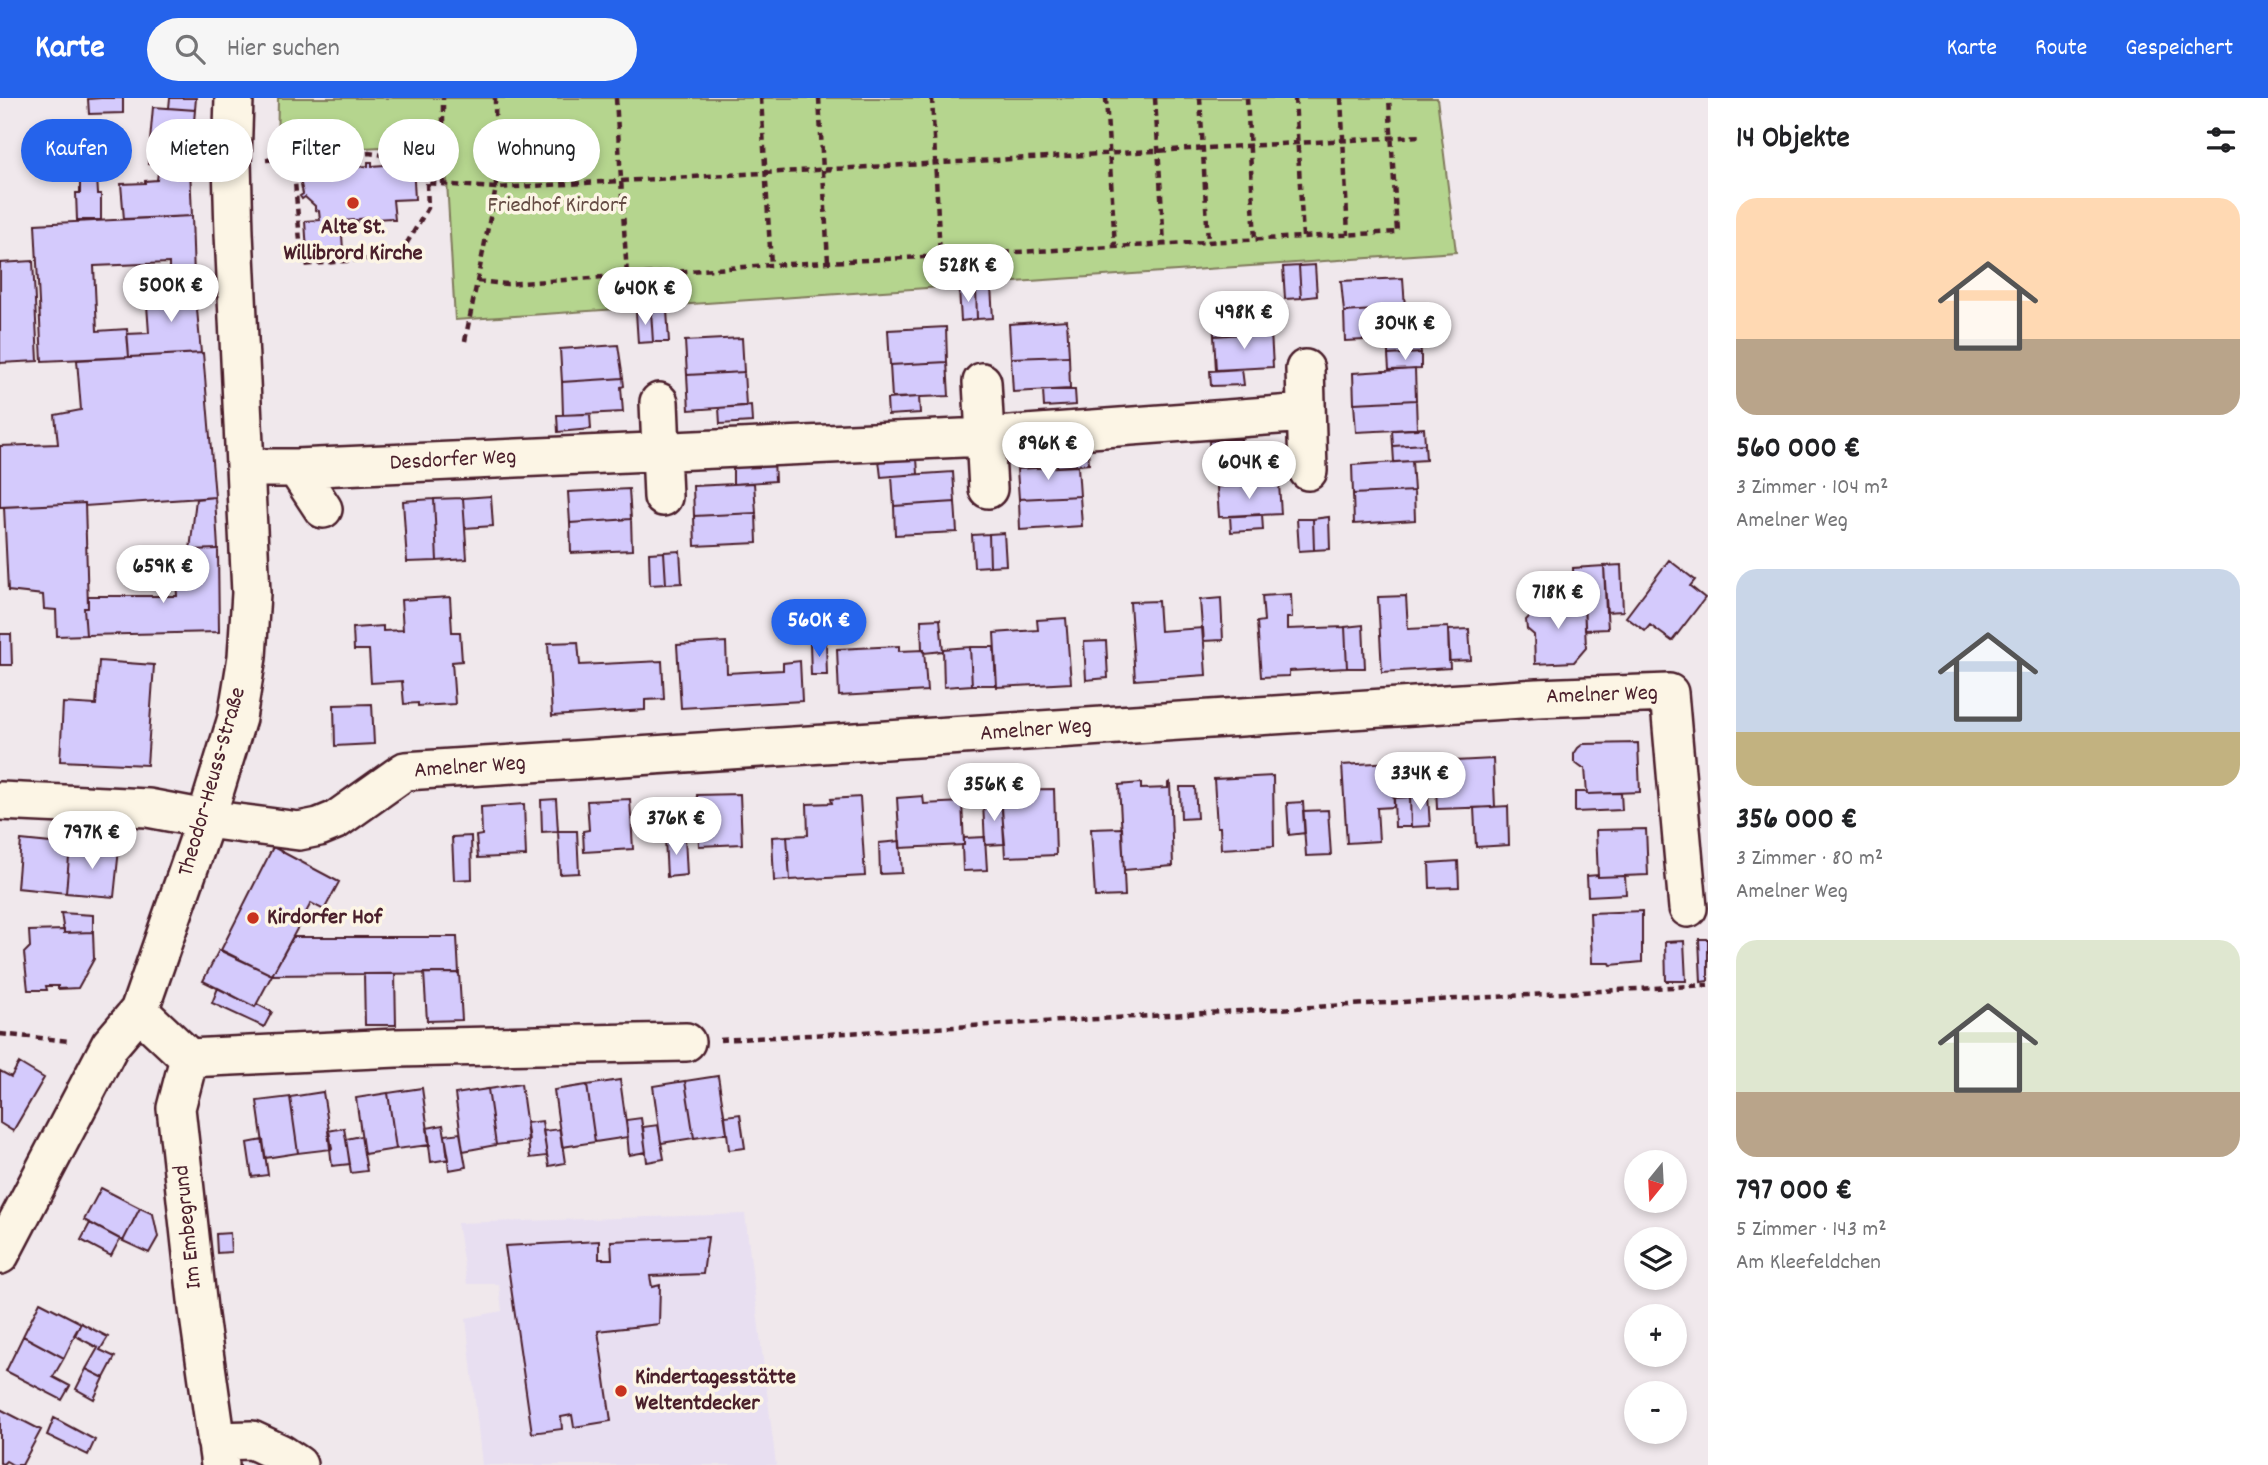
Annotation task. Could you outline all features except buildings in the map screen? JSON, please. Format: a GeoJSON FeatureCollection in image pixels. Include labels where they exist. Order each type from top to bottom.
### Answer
{"type":"FeatureCollection","features":[{"type":"Feature","properties":{"kind":"street","name":"Theodor-Heuss-Straße"},"geometry":{"type":"LineString","coordinates":[[0,1255],[110,1045],[139,1011],[206,819],[237,718],[247,657],[251,593],[233,208],[234,98]]}},
{"type":"Feature","properties":{"kind":"street"},"geometry":{"type":"LineString","coordinates":[[1305,369],[1308,471]]}},
{"type":"Feature","properties":{"kind":"street"},"geometry":{"type":"LineString","coordinates":[[982,382],[988,489]]}},
{"type":"Feature","properties":{"kind":"street"},"geometry":{"type":"LineString","coordinates":[[659,402],[663,497]]}},
{"type":"Feature","properties":{"kind":"street","name":"Desdorfer Weg"},"geometry":{"type":"LineString","coordinates":[[246,468],[296,468],[984,436],[1306,414]]}},
{"type":"Feature","properties":{"kind":"street"},"geometry":{"type":"LineString","coordinates":[[296,468],[323,509]]}},
{"type":"Feature","properties":{"kind":"street","name":"Amelner Weg"},"geometry":{"type":"LineString","coordinates":[[206,819],[299,831],[318,827],[335,820],[405,771],[1537,698],[1669,693],[1688,908]]}},
{"type":"Feature","properties":{"kind":"street"},"geometry":{"type":"LineString","coordinates":[[0,801],[148,808],[206,819]]}},
{"type":"Feature","properties":{"kind":"street"},"geometry":{"type":"LineString","coordinates":[[139,1011],[190,1058],[396,1048],[686,1042]]}},
{"type":"Feature","properties":{"kind":"street","name":"Im Embegrund"},"geometry":{"type":"LineString","coordinates":[[190,1058],[176,1108],[219,1396],[218,1453]]}},
{"type":"Feature","properties":{"kind":"street"},"geometry":{"type":"LineString","coordinates":[[218,1453],[251,1440],[280,1453],[298,1465]]}},
{"type":"Feature","properties":{"kind":"path"},"geometry":{"type":"LineString","coordinates":[[443,98],[443,184]]}},
{"type":"Feature","properties":{"kind":"path"},"geometry":{"type":"LineString","coordinates":[[465,341],[496,188],[496,98]]}},
{"type":"Feature","properties":{"kind":"path"},"geometry":{"type":"LineString","coordinates":[[616,98],[627,276]]}},
{"type":"Feature","properties":{"kind":"path"},"geometry":{"type":"LineString","coordinates":[[761,98],[771,265]]}},
{"type":"Feature","properties":{"kind":"path"},"geometry":{"type":"LineString","coordinates":[[819,98],[828,262]]}},
{"type":"Feature","properties":{"kind":"path"},"geometry":{"type":"LineString","coordinates":[[932,98],[940,256]]}},
{"type":"Feature","properties":{"kind":"path"},"geometry":{"type":"LineString","coordinates":[[1106,98],[1115,247]]}},
{"type":"Feature","properties":{"kind":"path"},"geometry":{"type":"LineString","coordinates":[[1155,98],[1164,244]]}},
{"type":"Feature","properties":{"kind":"path"},"geometry":{"type":"LineString","coordinates":[[1200,98],[1208,242]]}},
{"type":"Feature","properties":{"kind":"path"},"geometry":{"type":"LineString","coordinates":[[1247,98],[1255,240]]}},
{"type":"Feature","properties":{"kind":"path"},"geometry":{"type":"LineString","coordinates":[[1295,98],[1303,237]]}},
{"type":"Feature","properties":{"kind":"path"},"geometry":{"type":"LineString","coordinates":[[1340,98],[1348,235]]}},
{"type":"Feature","properties":{"kind":"path"},"geometry":{"type":"LineString","coordinates":[[477,281],[508,284],[771,265],[1396,232],[1389,98]]}},
{"type":"Feature","properties":{"kind":"path"},"geometry":{"type":"LineString","coordinates":[[427,183],[496,188],[1421,136]]}},
{"type":"Feature","properties":{"kind":"path"},"geometry":{"type":"LineString","coordinates":[[369,153],[426,161],[427,183],[428,208],[399,256],[302,265],[293,158],[369,153]]}},
{"type":"Feature","properties":{"kind":"path"},"geometry":{"type":"LineString","coordinates":[[686,1042],[1708,985]]}},
{"type":"Feature","properties":{"kind":"path"},"geometry":{"type":"LineString","coordinates":[[0,1034],[110,1045]]}},
{"type":"Feature","properties":{"kind":"shaded area","name":"Kindertagesstätte Weltentdecker"},"geometry":{"type":"Polygon","coordinates":[[[745,1214],[776,1465],[482,1465],[466,1318],[502,1311],[499,1284],[467,1284],[457,1223],[745,1214]]]}},
{"type":"Feature","properties":{"kind":"green space","name":"Friedhof Kirdorf"},"geometry":{"type":"Polygon","coordinates":[[[278,98],[1437,98],[1456,252],[455,320],[447,182],[459,182],[459,119],[378,119],[378,147],[364,148],[364,119],[278,119],[278,98]]]}},
{"type":"Feature","properties":{"kind":"place","name":"Alte St. Willibrord Kirche"},"geometry":{"type":"Point","coordinates":[353,203]}},
{"type":"Feature","properties":{"kind":"place","name":"Kirdorfer Hof"},"geometry":{"type":"Point","coordinates":[253,918]}},
{"type":"Feature","properties":{"kind":"place","name":"Kindertagesstätte Weltentdecker"},"geometry":{"type":"Point","coordinates":[621,1391]}}]}
